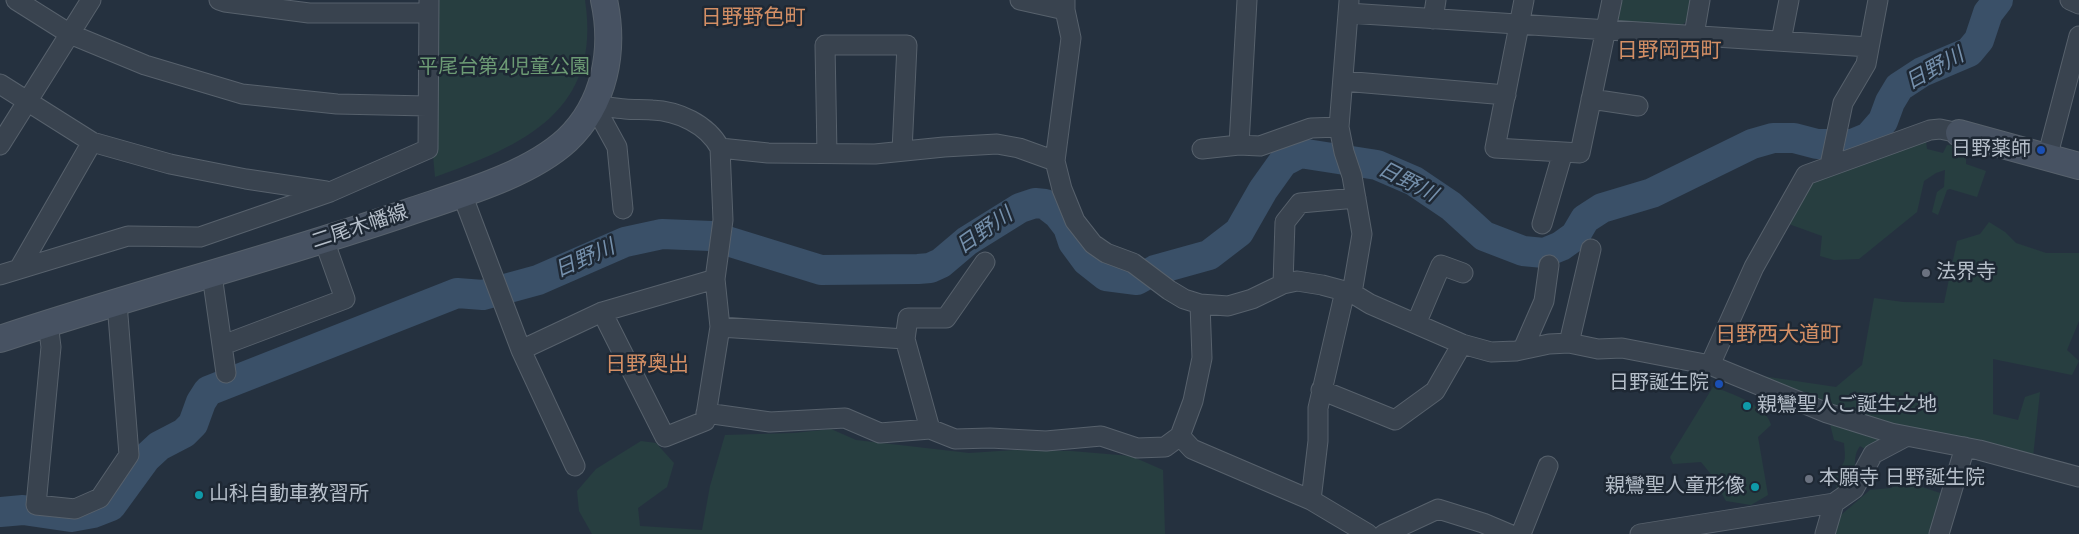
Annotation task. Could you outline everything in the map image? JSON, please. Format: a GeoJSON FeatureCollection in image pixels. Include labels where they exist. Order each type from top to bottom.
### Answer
{"type":"FeatureCollection","features":[{"type":"Feature","properties":{"kind":"main road","name":"二尾木幡線"},"geometry":{"type":"LineString","coordinates":[[0,339],[324,240],[462,194],[529,166],[572,134],[594,105],[602,85],[607,55],[608,17],[604,0]]}},
{"type":"Feature","properties":{"kind":"main road"},"geometry":{"type":"LineString","coordinates":[[1959,133],[2079,166]]}},
{"type":"Feature","properties":{"kind":"street"},"geometry":{"type":"LineString","coordinates":[[16,0],[70,34],[145,65],[242,94],[337,104],[427,106]]}},
{"type":"Feature","properties":{"kind":"street"},"geometry":{"type":"LineString","coordinates":[[0,145],[91,0]]}},
{"type":"Feature","properties":{"kind":"street"},"geometry":{"type":"LineString","coordinates":[[0,275],[128,236],[200,237],[330,192],[428,149],[429,7],[308,13],[219,0]]}},
{"type":"Feature","properties":{"kind":"street"},"geometry":{"type":"LineString","coordinates":[[1020,0],[1065,5],[1071,38],[1055,161],[1062,189],[1075,220],[1093,244],[1117,258],[1134,263],[1184,299],[1200,304],[1228,306],[1252,299],[1283,284],[1297,281],[1348,292],[1370,304],[1462,344],[1491,352],[1516,351],[1569,343],[1598,349],[1622,348],[1710,364],[1827,413],[1891,433],[1965,447],[2079,477]]}},
{"type":"Feature","properties":{"kind":"street"},"geometry":{"type":"LineString","coordinates":[[1239,145],[1248,0]]}},
{"type":"Feature","properties":{"kind":"street"},"geometry":{"type":"LineString","coordinates":[[1433,18],[1436,0]]}},
{"type":"Feature","properties":{"kind":"street"},"geometry":{"type":"LineString","coordinates":[[1524,0],[1495,148],[1580,153],[1612,0]]}},
{"type":"Feature","properties":{"kind":"street"},"geometry":{"type":"LineString","coordinates":[[1694,35],[1700,0]]}},
{"type":"Feature","properties":{"kind":"street"},"geometry":{"type":"LineString","coordinates":[[1781,41],[1789,0]]}},
{"type":"Feature","properties":{"kind":"street"},"geometry":{"type":"LineString","coordinates":[[1833,152],[1843,104],[1866,64],[1878,0]]}},
{"type":"Feature","properties":{"kind":"street"},"geometry":{"type":"LineString","coordinates":[[2070,0],[2079,4]]}},
{"type":"Feature","properties":{"kind":"street"},"geometry":{"type":"LineString","coordinates":[[1311,500],[1318,441],[1318,408],[1321,390],[1362,234],[1352,176],[1344,152],[1339,127],[1348,6],[1433,18],[1869,47]]}},
{"type":"Feature","properties":{"kind":"street"},"geometry":{"type":"LineString","coordinates":[[2046,158],[2079,36]]}},
{"type":"Feature","properties":{"kind":"street"},"geometry":{"type":"LineString","coordinates":[[827,153],[825,45],[907,45],[902,151]]}},
{"type":"Feature","properties":{"kind":"street"},"geometry":{"type":"LineString","coordinates":[[1343,81],[1506,94]]}},
{"type":"Feature","properties":{"kind":"street"},"geometry":{"type":"LineString","coordinates":[[0,84],[92,142],[190,168],[330,192]]}},
{"type":"Feature","properties":{"kind":"street"},"geometry":{"type":"LineString","coordinates":[[1591,99],[1638,106]]}},
{"type":"Feature","properties":{"kind":"street"},"geometry":{"type":"LineString","coordinates":[[594,105],[671,113],[701,126],[714,136],[720,148],[724,220],[716,273],[720,327],[705,421],[665,437],[602,312]]}},
{"type":"Feature","properties":{"kind":"street"},"geometry":{"type":"LineString","coordinates":[[594,105],[617,147],[623,209]]}},
{"type":"Feature","properties":{"kind":"street"},"geometry":{"type":"LineString","coordinates":[[1202,149],[1239,145],[1260,146],[1311,128],[1339,127]]}},
{"type":"Feature","properties":{"kind":"street"},"geometry":{"type":"LineString","coordinates":[[1710,364],[1754,267],[1806,175],[1833,152],[1930,130],[1940,129],[1959,133]]}},
{"type":"Feature","properties":{"kind":"street"},"geometry":{"type":"LineString","coordinates":[[19,269],[92,142]]}},
{"type":"Feature","properties":{"kind":"street"},"geometry":{"type":"LineString","coordinates":[[720,148],[768,153],[875,154],[998,144],[1019,148],[1055,161]]}},
{"type":"Feature","properties":{"kind":"street"},"geometry":{"type":"LineString","coordinates":[[1542,224],[1563,152]]}},
{"type":"Feature","properties":{"kind":"street"},"geometry":{"type":"LineString","coordinates":[[462,194],[521,350],[575,466]]}},
{"type":"Feature","properties":{"kind":"street"},"geometry":{"type":"LineString","coordinates":[[1283,284],[1285,222],[1300,202],[1356,198]]}},
{"type":"Feature","properties":{"kind":"street"},"geometry":{"type":"LineString","coordinates":[[223,345],[345,299],[324,240]]}},
{"type":"Feature","properties":{"kind":"street"},"geometry":{"type":"LineString","coordinates":[[1569,343],[1591,249]]}},
{"type":"Feature","properties":{"kind":"street"},"geometry":{"type":"LineString","coordinates":[[930,429],[905,339],[908,318],[946,318],[985,262]]}},
{"type":"Feature","properties":{"kind":"street"},"geometry":{"type":"LineString","coordinates":[[1416,324],[1441,264],[1463,273]]}},
{"type":"Feature","properties":{"kind":"street"},"geometry":{"type":"LineString","coordinates":[[1523,349],[1544,300],[1549,265]]}},
{"type":"Feature","properties":{"kind":"street"},"geometry":{"type":"LineString","coordinates":[[521,350],[602,312],[716,273]]}},
{"type":"Feature","properties":{"kind":"street"},"geometry":{"type":"LineString","coordinates":[[212,275],[226,373]]}},
{"type":"Feature","properties":{"kind":"street"},"geometry":{"type":"LineString","coordinates":[[48,323],[51,347],[36,505],[75,509],[100,498],[129,455],[117,303]]}},
{"type":"Feature","properties":{"kind":"street"},"geometry":{"type":"LineString","coordinates":[[706,413],[770,422],[845,418],[880,433],[930,429],[955,438],[1046,441],[1101,436],[1137,448],[1165,447],[1180,436],[1193,401],[1202,358],[1200,304]]}},
{"type":"Feature","properties":{"kind":"street"},"geometry":{"type":"LineString","coordinates":[[720,327],[905,339]]}},
{"type":"Feature","properties":{"kind":"street"},"geometry":{"type":"LineString","coordinates":[[1321,390],[1395,420],[1435,392],[1462,344]]}},
{"type":"Feature","properties":{"kind":"street"},"geometry":{"type":"LineString","coordinates":[[1180,436],[1192,449],[1311,500],[1368,534]]}},
{"type":"Feature","properties":{"kind":"street"},"geometry":{"type":"LineString","coordinates":[[1640,534],[1834,503],[1854,489],[1873,454],[1907,436]]}},
{"type":"Feature","properties":{"kind":"street"},"geometry":{"type":"LineString","coordinates":[[1939,534],[1965,447]]}},
{"type":"Feature","properties":{"kind":"street"},"geometry":{"type":"LineString","coordinates":[[1521,534],[1548,466]]}},
{"type":"Feature","properties":{"kind":"street"},"geometry":{"type":"LineString","coordinates":[[1825,534],[1834,503]]}},
{"type":"Feature","properties":{"kind":"street"},"geometry":{"type":"LineString","coordinates":[[1384,534],[1438,509],[1483,523],[1509,534]]}},
{"type":"Feature","properties":{"kind":"green space","name":"平尾台第4児童公園"},"geometry":{"type":"Polygon","coordinates":[[[437,0],[585,0],[587,38],[581,70],[568,96],[550,118],[526,136],[498,151],[435,177],[433,155],[437,0]]]}},
{"type":"Feature","properties":{"kind":"green space"},"geometry":{"type":"Polygon","coordinates":[[[1620,0],[1692,0],[1688,20],[1681,26],[1622,22],[1617,17],[1620,0]]]}},
{"type":"Feature","properties":{"kind":"green space"},"geometry":{"type":"Polygon","coordinates":[[[1926,141],[1927,149],[1943,153],[1947,145],[1966,147],[1966,164],[1986,171],[1977,197],[1950,189],[1947,190],[1938,215],[1932,212],[1937,192],[1944,187],[1945,170],[1936,173],[1924,181],[1917,212],[1859,259],[1834,260],[1820,256],[1822,236],[1786,223],[1807,185],[1837,170],[1926,141]]]}},
{"type":"Feature","properties":{"kind":"green space"},"geometry":{"type":"Polygon","coordinates":[[[1989,222],[2005,232],[2016,243],[2046,253],[2079,253],[2079,321],[2067,350],[2079,361],[2072,375],[1993,359],[1993,414],[2018,420],[2025,397],[2040,392],[2033,457],[1883,423],[1762,382],[1762,376],[1836,387],[1862,365],[1874,298],[1903,302],[1944,303],[1957,241],[1980,234],[1989,222]]]}},
{"type":"Feature","properties":{"kind":"green space"},"geometry":{"type":"Polygon","coordinates":[[[1713,387],[1738,396],[1755,406],[1768,418],[1771,425],[1758,437],[1768,495],[1751,505],[1726,501],[1710,473],[1701,462],[1673,464],[1670,457],[1713,387]]]}},
{"type":"Feature","properties":{"kind":"green space"},"geometry":{"type":"Polygon","coordinates":[[[1834,420],[1879,438],[1880,442],[1868,451],[1860,446],[1855,457],[1856,477],[1842,491],[1837,489],[1833,472],[1845,460],[1844,443],[1834,440],[1830,424],[1834,420]]]}},
{"type":"Feature","properties":{"kind":"green space"},"geometry":{"type":"Polygon","coordinates":[[[831,429],[856,440],[969,453],[1015,450],[1071,451],[1131,456],[1163,470],[1165,534],[592,534],[579,511],[577,491],[596,469],[641,441],[656,443],[674,463],[667,487],[638,508],[640,526],[702,530],[710,486],[725,435],[794,433],[831,429]]]}},
{"type":"Feature","properties":{"kind":"green space"},"geometry":{"type":"Polygon","coordinates":[[[1904,481],[1943,494],[1932,534],[1830,534],[1834,521],[1870,490],[1891,488],[1904,481]]]}},
{"type":"Feature","properties":{"kind":"waterway","name":"日野川"},"geometry":{"type":"LineString","coordinates":[[0,512],[23,510],[71,517],[93,513],[111,506],[146,458],[159,446],[184,433],[193,424],[201,402],[208,391],[457,293],[483,295],[538,280],[625,242],[662,234],[711,236],[821,270],[918,269],[930,268],[941,263],[967,241],[1020,208],[1035,203],[1045,204],[1058,214],[1068,227],[1073,242],[1087,261],[1106,276],[1137,280],[1155,270],[1209,255],[1239,232],[1263,190],[1283,162],[1300,153],[1377,165],[1414,181],[1451,206],[1484,236],[1523,251],[1544,253],[1561,246],[1575,236],[1585,219],[1602,208],[1652,193],[1752,144],[1773,138],[1794,138],[1817,144],[1852,144],[1869,137],[1883,121],[1890,102],[1899,87],[1922,72],[1969,52],[1979,40],[1988,13],[1998,0]]}},
{"type":"Feature","properties":{"kind":"place","name":"日野薬師"},"geometry":{"type":"Point","coordinates":[2041,150]}},
{"type":"Feature","properties":{"kind":"place","name":"法界寺"},"geometry":{"type":"Point","coordinates":[1926,273]}},
{"type":"Feature","properties":{"kind":"place","name":"日野誕生院"},"geometry":{"type":"Point","coordinates":[1719,384]}},
{"type":"Feature","properties":{"kind":"place","name":"親鸞聖人ご誕生之地"},"geometry":{"type":"Point","coordinates":[1747,406]}},
{"type":"Feature","properties":{"kind":"place","name":"本願寺 日野誕生院"},"geometry":{"type":"Point","coordinates":[1809,479]}},
{"type":"Feature","properties":{"kind":"place","name":"親鸞聖人童形像"},"geometry":{"type":"Point","coordinates":[1755,487]}},
{"type":"Feature","properties":{"kind":"place","name":"山科自動車教習所"},"geometry":{"type":"Point","coordinates":[199,495]}},
{"type":"Feature","properties":{"kind":"district","name":"日野野色町"},"geometry":{"type":"Point","coordinates":[753,19]}},
{"type":"Feature","properties":{"kind":"district","name":"日野岡西町"},"geometry":{"type":"Point","coordinates":[1669,52]}},
{"type":"Feature","properties":{"kind":"district","name":"日野西大道町"},"geometry":{"type":"Point","coordinates":[1778,336]}},
{"type":"Feature","properties":{"kind":"district","name":"日野奥出"},"geometry":{"type":"Point","coordinates":[647,366]}}]}
